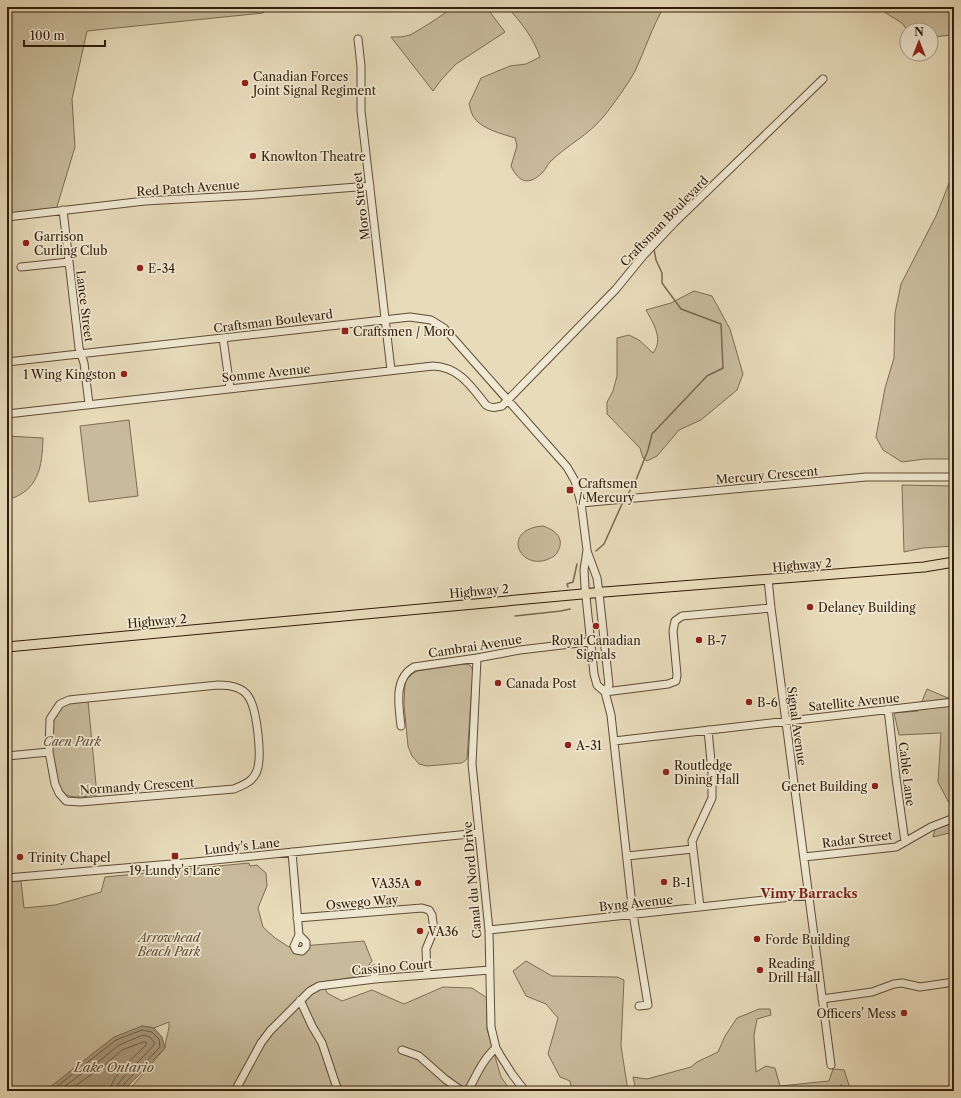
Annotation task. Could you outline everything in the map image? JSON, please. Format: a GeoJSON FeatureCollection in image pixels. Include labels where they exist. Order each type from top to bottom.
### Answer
{"type":"FeatureCollection","features":[{"type":"Feature","properties":{"kind":"main road","name":"Highway 2"},"geometry":{"type":"LineString","coordinates":[[7,647],[599,592],[924,567],[954,562]]}},
{"type":"Feature","properties":{"kind":"street","name":"Moro Street"},"geometry":{"type":"LineString","coordinates":[[358,39],[361,66],[361,111],[391,370]]}},
{"type":"Feature","properties":{"kind":"street","name":"Craftsman Boulevard"},"geometry":{"type":"LineString","coordinates":[[508,400],[616,290],[643,256],[674,222],[823,79]]}},
{"type":"Feature","properties":{"kind":"street","name":"Red Patch Avenue"},"geometry":{"type":"LineString","coordinates":[[7,217],[145,202],[370,186]]}},
{"type":"Feature","properties":{"kind":"street","name":"Lance Street"},"geometry":{"type":"LineString","coordinates":[[63,210],[79,348],[84,363],[89,404]]}},
{"type":"Feature","properties":{"kind":"street"},"geometry":{"type":"LineString","coordinates":[[21,267],[68,262]]}},
{"type":"Feature","properties":{"kind":"street","name":"Craftsman Boulevard"},"geometry":{"type":"LineString","coordinates":[[7,362],[386,319],[417,317],[431,320],[444,328],[567,467],[575,481],[581,503],[587,550],[595,572],[599,592],[609,685],[605,692],[597,685],[594,674],[584,570],[587,550]]}},
{"type":"Feature","properties":{"kind":"street"},"geometry":{"type":"LineString","coordinates":[[223,338],[230,388]]}},
{"type":"Feature","properties":{"kind":"street","name":"Somme Avenue"},"geometry":{"type":"LineString","coordinates":[[7,414],[433,366],[441,366],[455,371],[490,408],[502,406],[508,400]]}},
{"type":"Feature","properties":{"kind":"street","name":"Mercury Crescent"},"geometry":{"type":"LineString","coordinates":[[581,503],[866,477],[954,477]]}},
{"type":"Feature","properties":{"kind":"street","name":"Signal Avenue"},"geometry":{"type":"LineString","coordinates":[[768,579],[831,1065]]}},
{"type":"Feature","properties":{"kind":"street"},"geometry":{"type":"LineString","coordinates":[[639,1006],[648,1005],[633,914],[612,714],[605,692],[668,684],[676,681],[677,675],[673,631],[675,622],[682,616],[771,608]]}},
{"type":"Feature","properties":{"kind":"street","name":"Cambrai Avenue"},"geometry":{"type":"LineString","coordinates":[[401,726],[399,698],[400,685],[402,678],[409,670],[418,666],[477,658],[520,650],[604,640]]}},
{"type":"Feature","properties":{"kind":"street","name":"Canal du Nord Drive"},"geometry":{"type":"LineString","coordinates":[[477,658],[472,753],[489,930],[490,1018],[496,1048],[508,1068],[525,1091]]}},
{"type":"Feature","properties":{"kind":"street","name":"Normandy Crescent"},"geometry":{"type":"LineString","coordinates":[[230,685],[248,694],[254,707],[260,758],[256,774],[248,783],[234,789],[80,802],[66,800],[59,793],[55,784],[49,752],[50,719],[60,704],[69,700],[230,685]]}},
{"type":"Feature","properties":{"kind":"street","name":"Satellite Avenue"},"geometry":{"type":"LineString","coordinates":[[614,741],[954,702]]}},
{"type":"Feature","properties":{"kind":"street","name":"Cable Lane"},"geometry":{"type":"LineString","coordinates":[[888,709],[905,842]]}},
{"type":"Feature","properties":{"kind":"street"},"geometry":{"type":"LineString","coordinates":[[700,907],[693,837],[712,798],[712,772],[708,730]]}},
{"type":"Feature","properties":{"kind":"street"},"geometry":{"type":"LineString","coordinates":[[7,756],[49,752]]}},
{"type":"Feature","properties":{"kind":"street","name":"Radar Street"},"geometry":{"type":"LineString","coordinates":[[804,857],[896,847],[931,827],[954,818]]}},
{"type":"Feature","properties":{"kind":"street","name":"Lundy's Lane"},"geometry":{"type":"LineString","coordinates":[[7,878],[195,862],[479,833]]}},
{"type":"Feature","properties":{"kind":"street"},"geometry":{"type":"LineString","coordinates":[[627,856],[693,849]]}},
{"type":"Feature","properties":{"kind":"street"},"geometry":{"type":"LineString","coordinates":[[292,852],[298,935]]}},
{"type":"Feature","properties":{"kind":"street","name":"Byng Avenue"},"geometry":{"type":"LineString","coordinates":[[489,930],[809,895]]}},
{"type":"Feature","properties":{"kind":"street","name":"Oswego Way"},"geometry":{"type":"LineString","coordinates":[[297,918],[422,908],[429,910],[432,915],[434,930],[426,949],[427,975]]}},
{"type":"Feature","properties":{"kind":"street"},"geometry":{"type":"LineString","coordinates":[[374,969],[375,979]]}},
{"type":"Feature","properties":{"kind":"street","name":"Cassino Court"},"geometry":{"type":"LineString","coordinates":[[235,1091],[261,1043],[270,1031],[300,1000],[310,991],[319,986],[375,979],[490,970]]}},
{"type":"Feature","properties":{"kind":"street"},"geometry":{"type":"LineString","coordinates":[[822,999],[872,992],[894,984],[902,983],[920,986],[954,982]]}},
{"type":"Feature","properties":{"kind":"street"},"geometry":{"type":"LineString","coordinates":[[300,1000],[322,1043],[338,1091]]}},
{"type":"Feature","properties":{"kind":"street"},"geometry":{"type":"LineString","coordinates":[[468,1091],[485,1061],[491,1052],[496,1048]]}},
{"type":"Feature","properties":{"kind":"street"},"geometry":{"type":"LineString","coordinates":[[402,1050],[419,1056],[445,1079],[462,1091]]}},
{"type":"Feature","properties":{"kind":"green space"},"geometry":{"type":"Polygon","coordinates":[[[7,7],[92,7],[92,10],[95,7],[269,7],[263,13],[87,31],[72,99],[75,147],[55,213],[7,218],[7,7]]]}},
{"type":"Feature","properties":{"kind":"green space"},"geometry":{"type":"Polygon","coordinates":[[[451,7],[486,7],[505,32],[456,64],[433,91],[391,37],[403,37],[410,35],[439,17],[451,7]]]}},
{"type":"Feature","properties":{"kind":"green space"},"geometry":{"type":"Polygon","coordinates":[[[507,7],[664,7],[635,71],[608,111],[592,129],[550,162],[544,171],[538,176],[529,181],[525,181],[517,176],[511,166],[517,146],[515,138],[486,128],[476,121],[469,104],[481,78],[510,66],[526,64],[540,57],[526,30],[507,7]]]}},
{"type":"Feature","properties":{"kind":"green space"},"geometry":{"type":"Polygon","coordinates":[[[876,7],[954,7],[954,35],[939,36],[939,22],[900,22],[876,7]]]}},
{"type":"Feature","properties":{"kind":"green space"},"geometry":{"type":"Polygon","coordinates":[[[954,171],[954,459],[925,459],[902,462],[883,450],[876,437],[885,388],[894,358],[895,313],[901,284],[936,216],[954,171]]]}},
{"type":"Feature","properties":{"kind":"green space"},"geometry":{"type":"Polygon","coordinates":[[[694,291],[712,296],[730,329],[743,374],[737,390],[701,420],[679,430],[657,456],[647,461],[643,458],[640,448],[607,414],[607,402],[613,391],[617,376],[617,338],[629,335],[639,340],[653,353],[658,342],[656,331],[646,310],[671,303],[694,291]]]}},
{"type":"Feature","properties":{"kind":"green space"},"geometry":{"type":"Polygon","coordinates":[[[129,420],[138,496],[89,502],[80,426],[129,420]]]}},
{"type":"Feature","properties":{"kind":"green space"},"geometry":{"type":"Polygon","coordinates":[[[7,436],[43,438],[40,468],[37,476],[26,491],[7,500],[7,436]]]}},
{"type":"Feature","properties":{"kind":"green space"},"geometry":{"type":"Polygon","coordinates":[[[902,485],[954,486],[954,546],[923,548],[904,552],[902,485]]]}},
{"type":"Feature","properties":{"kind":"green space"},"geometry":{"type":"Polygon","coordinates":[[[543,526],[558,535],[560,546],[558,551],[555,556],[546,560],[536,561],[528,559],[522,554],[519,548],[519,540],[522,534],[530,529],[543,526]]]}},
{"type":"Feature","properties":{"kind":"green space"},"geometry":{"type":"Polygon","coordinates":[[[464,664],[470,665],[473,670],[467,759],[462,763],[427,766],[419,764],[412,756],[408,746],[404,704],[405,683],[409,676],[417,671],[464,664]]]}},
{"type":"Feature","properties":{"kind":"green space"},"geometry":{"type":"Polygon","coordinates":[[[927,689],[948,698],[954,695],[954,804],[949,803],[938,782],[941,733],[899,735],[894,713],[918,711],[927,689]]]}},
{"type":"Feature","properties":{"kind":"green space","name":"Caen Park"},"geometry":{"type":"Polygon","coordinates":[[[88,701],[97,795],[74,797],[61,792],[58,787],[54,766],[52,739],[53,717],[58,708],[66,704],[88,701]]]}},
{"type":"Feature","properties":{"kind":"green space"},"geometry":{"type":"Polygon","coordinates":[[[954,823],[954,832],[933,837],[935,829],[954,823]]]}},
{"type":"Feature","properties":{"kind":"green space","name":"Arrowhead Beach Park"},"geometry":{"type":"Polygon","coordinates":[[[249,863],[250,866],[257,865],[266,873],[267,886],[258,908],[263,927],[275,938],[289,947],[364,941],[372,961],[361,976],[323,982],[327,993],[342,1001],[372,990],[404,1004],[443,987],[472,988],[487,998],[487,1029],[501,1077],[511,1091],[128,1091],[165,1048],[169,1022],[154,1028],[142,1026],[97,1052],[45,1091],[7,1091],[7,882],[21,881],[24,908],[55,905],[101,892],[105,877],[249,863]]]}},
{"type":"Feature","properties":{"kind":"green space"},"geometry":{"type":"Polygon","coordinates":[[[526,961],[552,976],[617,977],[624,980],[621,1046],[628,1091],[572,1091],[570,1081],[560,1077],[548,1054],[558,1018],[546,1004],[526,996],[513,971],[526,961]]]}},
{"type":"Feature","properties":{"kind":"green space"},"geometry":{"type":"Polygon","coordinates":[[[759,1009],[770,1009],[771,1015],[757,1019],[754,1035],[756,1072],[766,1066],[775,1068],[780,1086],[829,1081],[833,1069],[844,1070],[851,1091],[636,1091],[633,1077],[647,1079],[691,1067],[697,1062],[718,1052],[725,1036],[737,1018],[759,1009]]]}},
{"type":"Feature","properties":{"kind":"water","name":"Lake Ontario"},"geometry":{"type":"Polygon","coordinates":[[[142,1026],[154,1028],[162,1037],[165,1048],[128,1086],[125,1091],[45,1091],[114,1037],[142,1026]]]}},
{"type":"Feature","properties":{"kind":"waterway"},"geometry":{"type":"LineString","coordinates":[[628,494],[636,480],[648,450],[652,434],[707,376],[723,368],[721,324],[681,309],[662,283],[662,273],[656,260],[654,249]]}},
{"type":"Feature","properties":{"kind":"waterway"},"geometry":{"type":"LineString","coordinates":[[596,551],[604,544],[622,504]]}},
{"type":"Feature","properties":{"kind":"waterway"},"geometry":{"type":"LineString","coordinates":[[568,587],[567,584],[573,582],[577,564]]}},
{"type":"Feature","properties":{"kind":"waterway"},"geometry":{"type":"LineString","coordinates":[[515,616],[570,609]]}},
{"type":"Feature","properties":{"kind":"waterway"},"geometry":{"type":"LineString","coordinates":[[841,1085],[843,1091]]}},
{"type":"Feature","properties":{"kind":"place","name":"Canadian Forces Joint Signal Regiment"},"geometry":{"type":"Point","coordinates":[245,83]}},
{"type":"Feature","properties":{"kind":"place","name":"Knowlton Theatre"},"geometry":{"type":"Point","coordinates":[253,156]}},
{"type":"Feature","properties":{"kind":"place","name":"Garrison Curling Club"},"geometry":{"type":"Point","coordinates":[26,243]}},
{"type":"Feature","properties":{"kind":"place","name":"E-34"},"geometry":{"type":"Point","coordinates":[140,268]}},
{"type":"Feature","properties":{"kind":"place","name":"Craftsmen / Moro"},"geometry":{"type":"Point","coordinates":[345,331]}},
{"type":"Feature","properties":{"kind":"place","name":"1 Wing Kingston"},"geometry":{"type":"Point","coordinates":[124,374]}},
{"type":"Feature","properties":{"kind":"place","name":"Craftsmen / Mercury"},"geometry":{"type":"Point","coordinates":[570,490]}},
{"type":"Feature","properties":{"kind":"place","name":"Delaney Building"},"geometry":{"type":"Point","coordinates":[810,607]}},
{"type":"Feature","properties":{"kind":"place","name":"Royal Canadian Signals"},"geometry":{"type":"Point","coordinates":[596,626]}},
{"type":"Feature","properties":{"kind":"place","name":"B-7"},"geometry":{"type":"Point","coordinates":[699,640]}},
{"type":"Feature","properties":{"kind":"place","name":"Canada Post"},"geometry":{"type":"Point","coordinates":[498,683]}},
{"type":"Feature","properties":{"kind":"place","name":"B-6"},"geometry":{"type":"Point","coordinates":[749,702]}},
{"type":"Feature","properties":{"kind":"place","name":"A-31"},"geometry":{"type":"Point","coordinates":[568,745]}},
{"type":"Feature","properties":{"kind":"place","name":"Routledge Dining Hall"},"geometry":{"type":"Point","coordinates":[666,772]}},
{"type":"Feature","properties":{"kind":"place","name":"Genet Building"},"geometry":{"type":"Point","coordinates":[875,786]}},
{"type":"Feature","properties":{"kind":"place","name":"19 Lundy's Lane"},"geometry":{"type":"Point","coordinates":[175,856]}},
{"type":"Feature","properties":{"kind":"place","name":"Trinity Chapel"},"geometry":{"type":"Point","coordinates":[20,857]}},
{"type":"Feature","properties":{"kind":"place","name":"B-1"},"geometry":{"type":"Point","coordinates":[664,882]}},
{"type":"Feature","properties":{"kind":"place","name":"VA35A"},"geometry":{"type":"Point","coordinates":[418,883]}},
{"type":"Feature","properties":{"kind":"place","name":"VA36"},"geometry":{"type":"Point","coordinates":[420,931]}},
{"type":"Feature","properties":{"kind":"place","name":"Forde Building"},"geometry":{"type":"Point","coordinates":[757,939]}},
{"type":"Feature","properties":{"kind":"place","name":"Reading Drill Hall"},"geometry":{"type":"Point","coordinates":[760,970]}},
{"type":"Feature","properties":{"kind":"place","name":"Officers' Mess"},"geometry":{"type":"Point","coordinates":[904,1013]}},
{"type":"Feature","properties":{"kind":"district","name":"Vimy Barracks"},"geometry":{"type":"Point","coordinates":[809,893]}}]}
